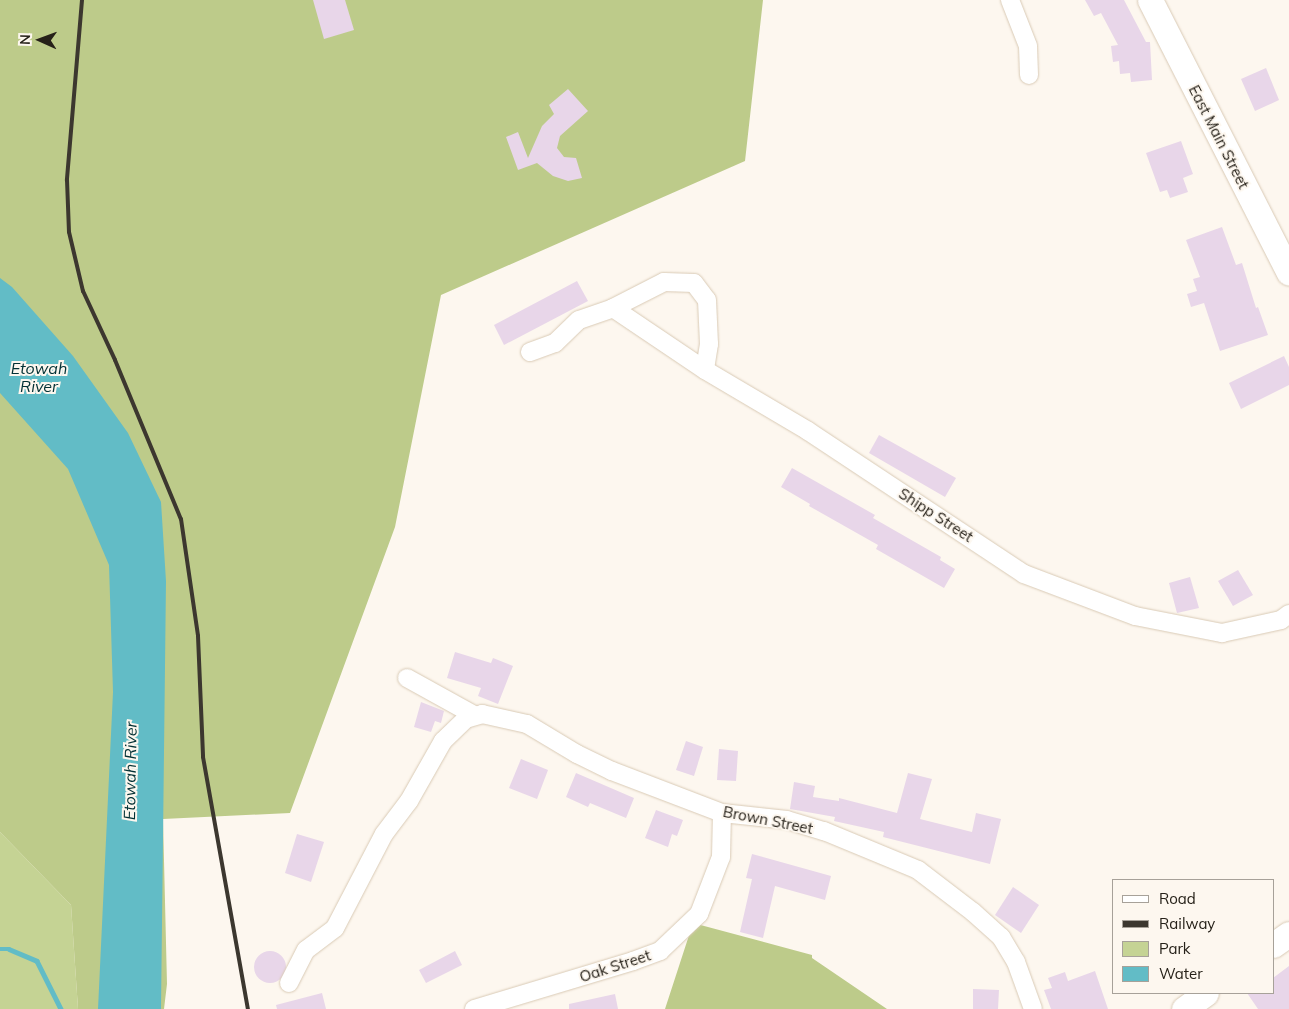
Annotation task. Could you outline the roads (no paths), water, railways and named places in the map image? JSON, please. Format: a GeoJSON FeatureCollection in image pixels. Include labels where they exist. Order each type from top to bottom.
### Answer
{"type":"FeatureCollection","features":[{"type":"Feature","properties":{"kind":"main road","name":"East Main Street"},"geometry":{"type":"LineString","coordinates":[[1150,0],[1289,273]]}},
{"type":"Feature","properties":{"kind":"main road"},"geometry":{"type":"LineString","coordinates":[[1274,944],[1289,934]]}},
{"type":"Feature","properties":{"kind":"main road"},"geometry":{"type":"LineString","coordinates":[[1184,1009],[1205,994]]}},
{"type":"Feature","properties":{"kind":"street"},"geometry":{"type":"LineString","coordinates":[[1010,0],[1028,46],[1029,75]]}},
{"type":"Feature","properties":{"kind":"street"},"geometry":{"type":"LineString","coordinates":[[530,352],[555,344],[579,320],[613,308],[664,282],[694,283],[707,300],[709,344],[704,370]]}},
{"type":"Feature","properties":{"kind":"street","name":"Shipp Street"},"geometry":{"type":"LineString","coordinates":[[613,308],[704,370],[808,431],[1024,574],[1135,616],[1222,633],[1281,620],[1289,614]]}},
{"type":"Feature","properties":{"kind":"street"},"geometry":{"type":"LineString","coordinates":[[289,983],[306,950],[335,928],[384,834],[409,801],[443,741],[474,715],[407,678]]}},
{"type":"Feature","properties":{"kind":"street","name":"Brown Street"},"geometry":{"type":"LineString","coordinates":[[474,715],[506,718],[527,724],[577,754],[612,771],[722,813],[787,820],[814,828],[918,870],[973,912],[1000,937],[1016,962],[1033,1009]]}},
{"type":"Feature","properties":{"kind":"street","name":"Oak Street"},"geometry":{"type":"LineString","coordinates":[[474,1009],[633,961],[660,951],[699,914],[721,857],[722,813]]}},
{"type":"Feature","properties":{"kind":"water","name":"Etowah River"},"geometry":{"type":"Polygon","coordinates":[[[0,278],[12,287],[73,356],[128,433],[161,502],[166,581],[161,1009],[98,1009],[113,692],[109,565],[68,469],[0,393],[0,278]]]}},
{"type":"Feature","properties":{"kind":"waterway"},"geometry":{"type":"LineString","coordinates":[[0,949],[9,949],[37,961],[61,1009]]}},
{"type":"Feature","properties":{"kind":"railway"},"geometry":{"type":"LineString","coordinates":[[82,0],[67,180],[69,232],[83,291],[115,360],[181,519],[198,636],[203,757],[248,1009]]}}]}
